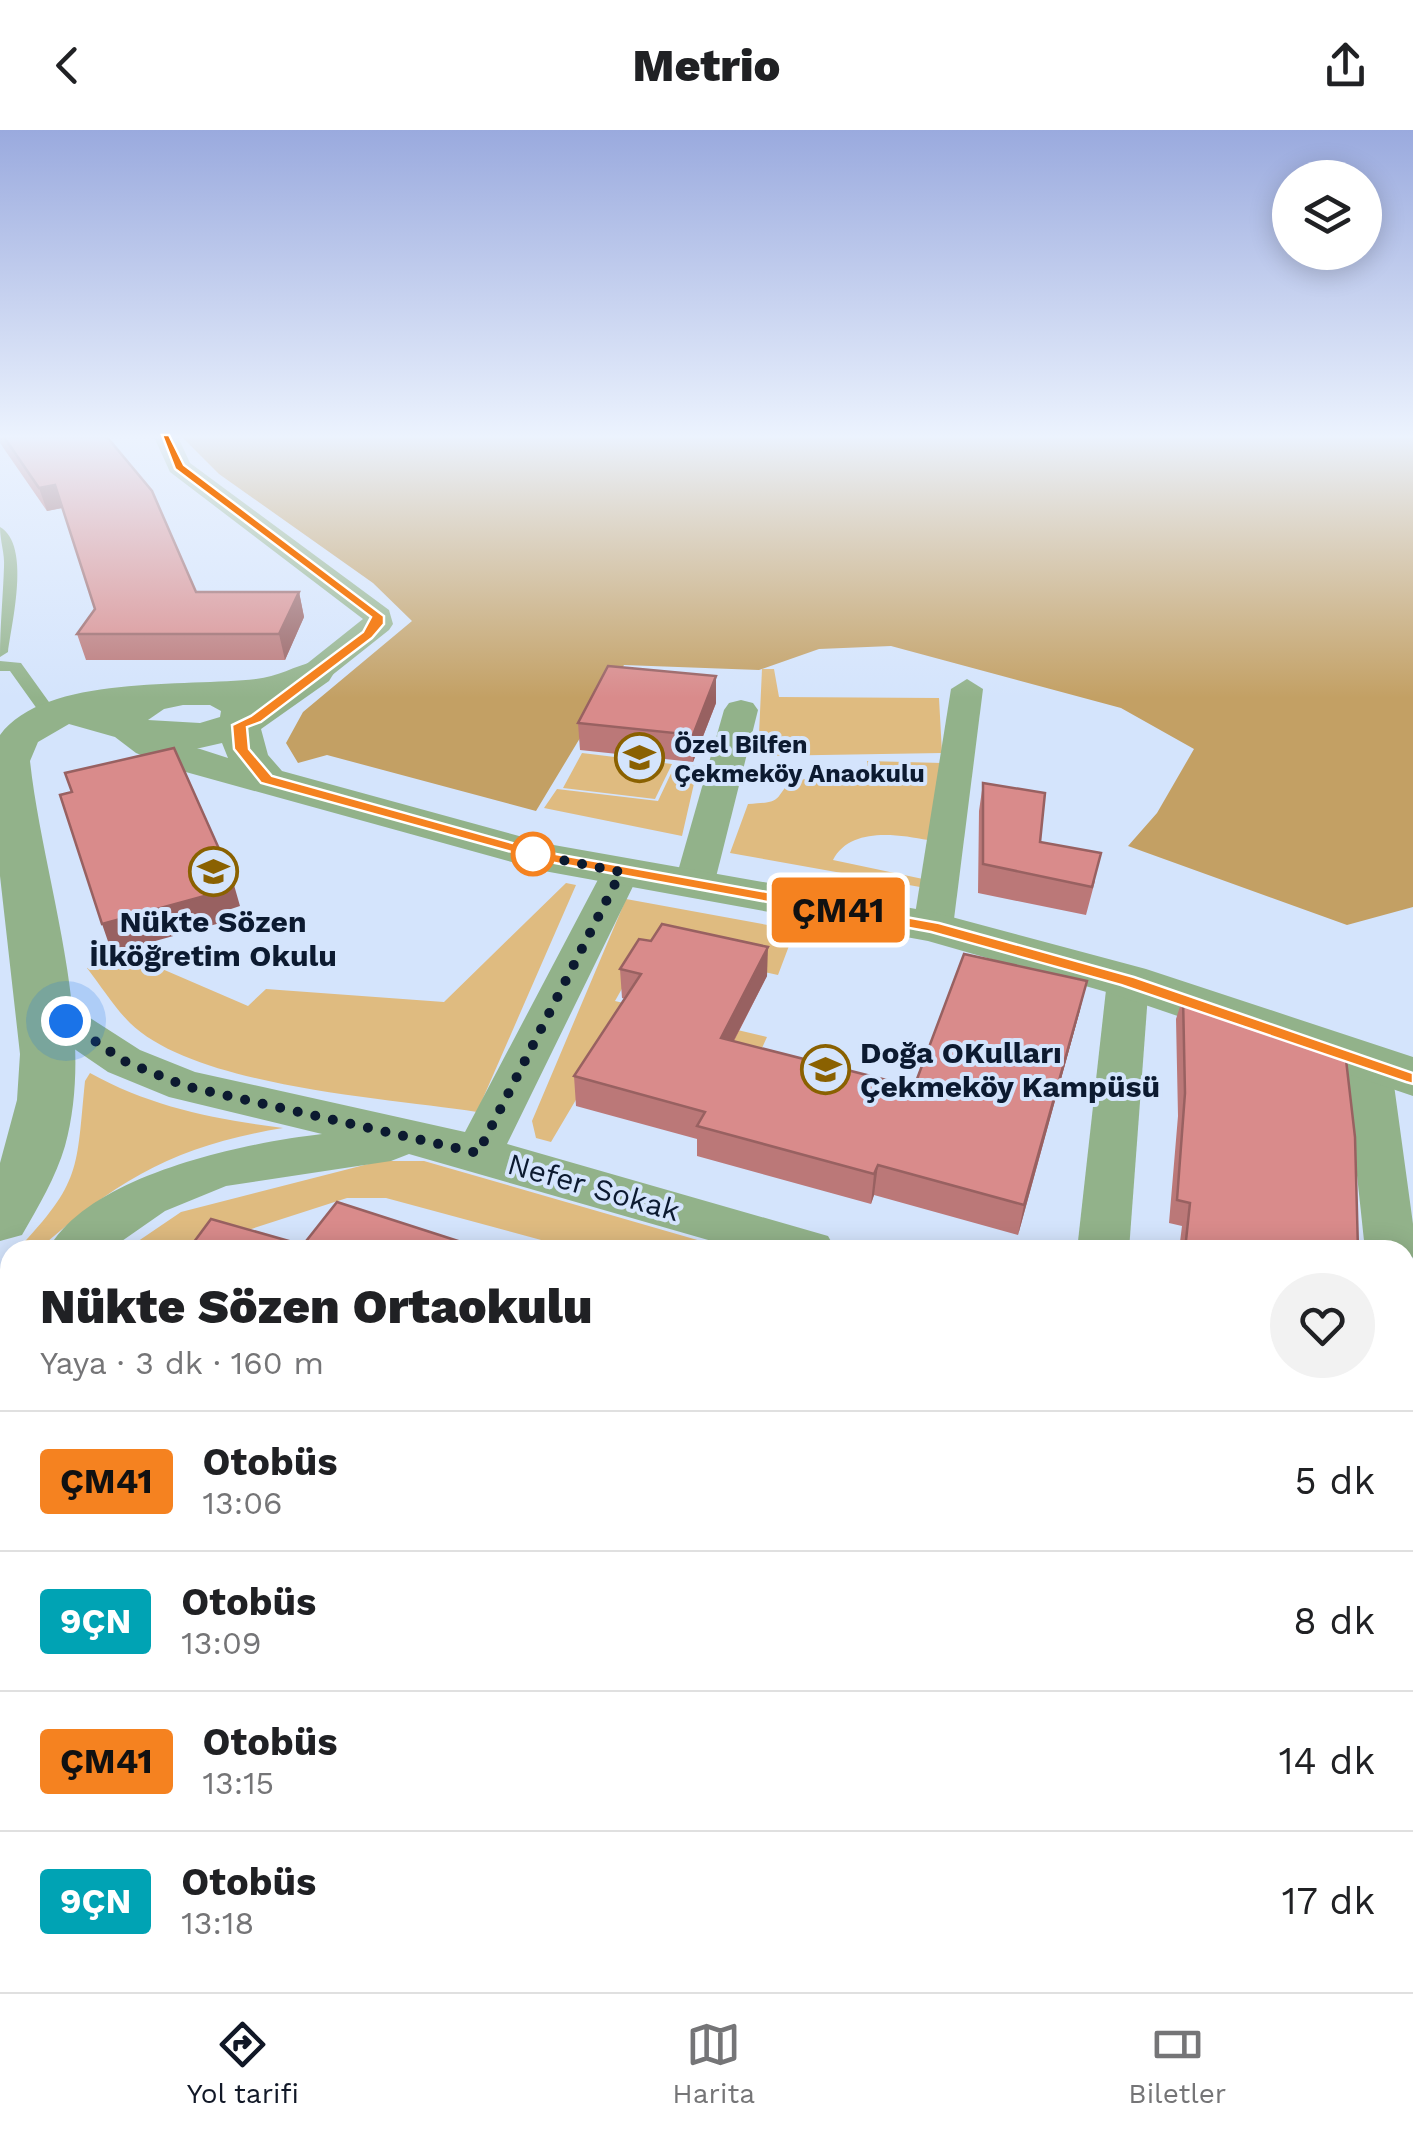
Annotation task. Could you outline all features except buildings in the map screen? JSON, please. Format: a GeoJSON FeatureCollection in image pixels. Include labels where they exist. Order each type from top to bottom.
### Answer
{"type":"FeatureCollection","features":[{"type":"Feature","properties":{"kind":"street"},"geometry":{"type":"LineString","coordinates":[[0,1218],[38,1140],[46,1073],[44,1008],[9,761],[14,740],[34,722],[60,714],[140,714],[201,738],[231,710],[316,673],[378,624],[378,616],[255,524]]}},
{"type":"Feature","properties":{"kind":"street"},"geometry":{"type":"LineString","coordinates":[[933,927],[967,689]]}},
{"type":"Feature","properties":{"kind":"street"},"geometry":{"type":"LineString","coordinates":[[231,710],[242,749],[267,780]]}},
{"type":"Feature","properties":{"kind":"street"},"geometry":{"type":"LineString","coordinates":[[694,885],[740,710]]}},
{"type":"Feature","properties":{"kind":"street"},"geometry":{"type":"LineString","coordinates":[[140,714],[178,755],[436,830],[621,872],[933,927],[1128,981],[1390,1070],[1391,1240]]}},
{"type":"Feature","properties":{"kind":"street"},"geometry":{"type":"LineString","coordinates":[[478,1153],[621,872]]}},
{"type":"Feature","properties":{"kind":"street"},"geometry":{"type":"LineString","coordinates":[[1104,1240],[1128,981]]}},
{"type":"Feature","properties":{"kind":"street","name":"Nefer Sokak"},"geometry":{"type":"LineString","coordinates":[[44,1008],[124,1061],[185,1086],[478,1153],[776,1240]]}},
{"type":"Feature","properties":{"kind":"street"},"geometry":{"type":"LineString","coordinates":[[88,1240],[165,1187],[210,1169],[264,1158],[422,1140]]}},
{"type":"Feature","properties":{"kind":"lane"},"geometry":{"type":"LineString","coordinates":[[0,531],[12,562],[0,652]]}},
{"type":"Feature","properties":{"kind":"lane"},"geometry":{"type":"LineString","coordinates":[[0,666],[15,666],[60,714]]}},
{"type":"Feature","properties":{"kind":"shaded area"},"geometry":{"type":"Polygon","coordinates":[[[289,524],[1413,524],[1413,907],[1347,925],[1128,846],[1157,813],[1194,749],[1121,708],[891,646],[819,649],[759,670],[624,665],[536,811],[327,755],[298,763],[286,743],[303,712],[412,621],[373,583],[289,524]]]}},
{"type":"Feature","properties":{"kind":"shaded area"},"geometry":{"type":"Polygon","coordinates":[[[762,669],[774,669],[779,697],[939,698],[942,753],[758,756],[762,669]]]}},
{"type":"Feature","properties":{"kind":"shaded area"},"geometry":{"type":"Polygon","coordinates":[[[582,753],[672,764],[655,799],[563,788],[582,753]]]}},
{"type":"Feature","properties":{"kind":"shaded area"},"geometry":{"type":"Polygon","coordinates":[[[867,761],[942,763],[928,840],[875,835],[851,842],[833,860],[923,879],[920,887],[730,853],[748,804],[776,800],[791,780],[868,776],[867,761]]]}},
{"type":"Feature","properties":{"kind":"shaded area"},"geometry":{"type":"Polygon","coordinates":[[[675,765],[698,766],[682,836],[544,808],[557,789],[658,801],[675,765]]]}},
{"type":"Feature","properties":{"kind":"shaded area"},"geometry":{"type":"Polygon","coordinates":[[[566,883],[576,885],[477,1112],[294,1086],[199,1062],[160,1045],[130,1023],[87,968],[139,959],[248,1006],[266,989],[444,1002],[566,883]]]}},
{"type":"Feature","properties":{"kind":"shaded area"},"geometry":{"type":"Polygon","coordinates":[[[626,899],[795,930],[778,975],[646,946],[615,1001],[767,1037],[753,1068],[616,1032],[551,1142],[536,1138],[532,1121],[626,899]]]}},
{"type":"Feature","properties":{"kind":"shaded area"},"geometry":{"type":"Polygon","coordinates":[[[90,1073],[136,1095],[183,1110],[283,1128],[245,1135],[180,1156],[123,1185],[50,1240],[26,1240],[54,1207],[72,1173],[85,1081],[90,1073]]]}},
{"type":"Feature","properties":{"kind":"shaded area"},"geometry":{"type":"Polygon","coordinates":[[[380,1161],[424,1161],[697,1240],[541,1240],[386,1198],[347,1198],[217,1240],[140,1240],[181,1212],[380,1161]]]}},
{"type":"Feature","properties":{"kind":"bus line","name":"ÇM41"},"geometry":{"type":"LineString","coordinates":[[258,524],[378,616],[378,624],[368,635],[286,698],[240,725],[242,749],[248,762],[267,780],[436,830],[544,856],[933,927],[1128,981],[1413,1077]]}},
{"type":"Feature","properties":{"kind":"place","name":"Özel Bilfen Çekmeköy Anaokulu"},"geometry":{"type":"Point","coordinates":[639,758]}},
{"type":"Feature","properties":{"kind":"place","name":"Nükte Sözen İlköğretim Okulu"},"geometry":{"type":"Point","coordinates":[213,872]}},
{"type":"Feature","properties":{"kind":"place","name":"Doğa OKulları Çekmeköy Kampüsü"},"geometry":{"type":"Point","coordinates":[825,1069]}},
{"type":"Feature","properties":{"kind":"route"},"geometry":{"type":"LineString","coordinates":[[66,1021],[124,1061],[185,1086],[478,1153],[621,872],[533,854]]}}]}
